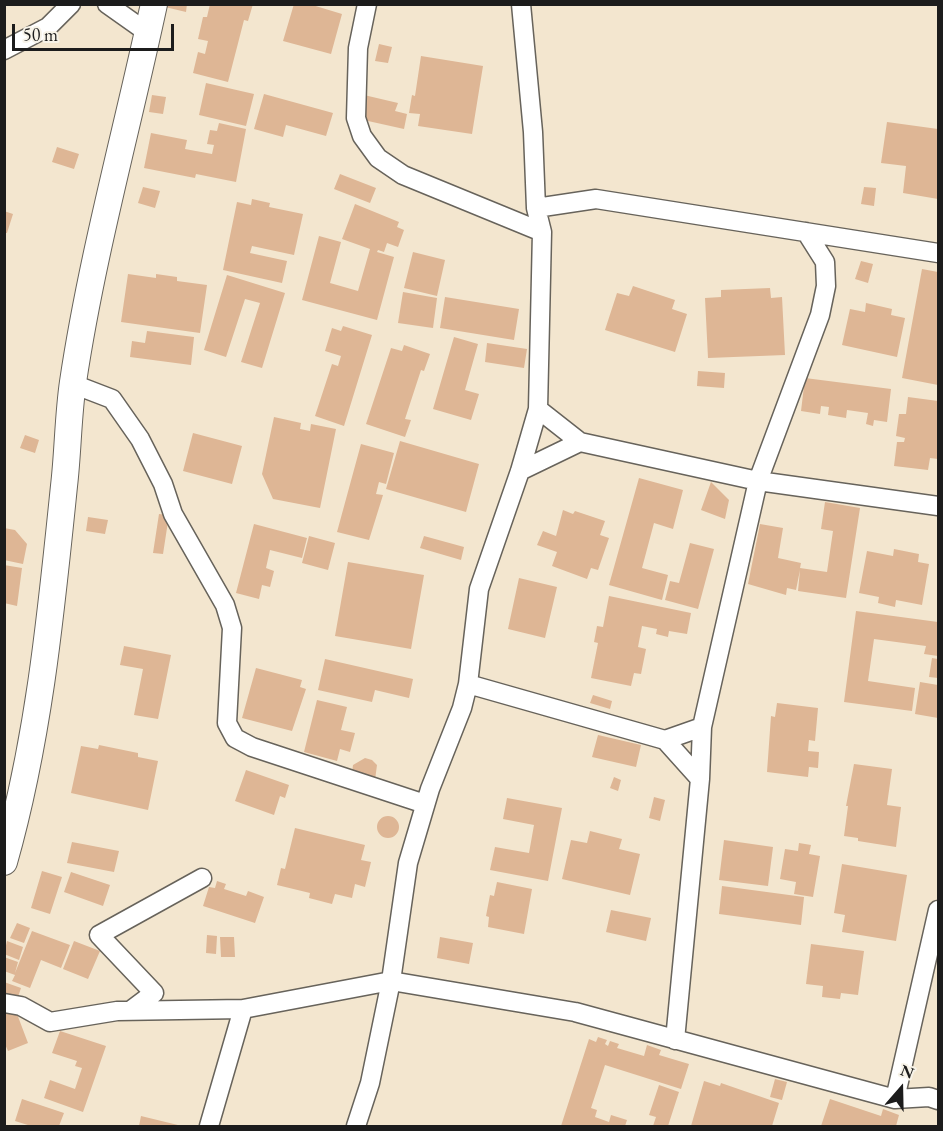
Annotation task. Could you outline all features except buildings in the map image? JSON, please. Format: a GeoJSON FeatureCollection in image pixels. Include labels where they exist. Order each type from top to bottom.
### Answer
{"type":"FeatureCollection","features":[{"type":"Feature","properties":{"kind":"street"},"geometry":{"type":"LineString","coordinates":[[4,50],[48,27],[71,4]]}},
{"type":"Feature","properties":{"kind":"street"},"geometry":{"type":"LineString","coordinates":[[107,4],[148,33]]}},
{"type":"Feature","properties":{"kind":"street"},"geometry":{"type":"LineString","coordinates":[[4,862],[35,735],[48,649],[73,384],[93,275],[153,4]]}},
{"type":"Feature","properties":{"kind":"street"},"geometry":{"type":"LineString","coordinates":[[367,4],[358,48],[356,118],[362,136],[378,158],[403,175],[542,232]]}},
{"type":"Feature","properties":{"kind":"street"},"geometry":{"type":"LineString","coordinates":[[356,1126],[370,1083],[391,981],[408,863],[425,804],[462,708],[468,684],[479,589],[520,471],[538,409],[542,232],[536,208],[533,132],[521,4]]}},
{"type":"Feature","properties":{"kind":"street"},"geometry":{"type":"LineString","coordinates":[[536,208],[596,199],[939,253]]}},
{"type":"Feature","properties":{"kind":"street"},"geometry":{"type":"LineString","coordinates":[[675,1040],[700,779],[702,728],[758,481],[820,315],[826,286],[825,262],[806,232]]}},
{"type":"Feature","properties":{"kind":"street"},"geometry":{"type":"LineString","coordinates":[[73,384],[112,399],[140,439],[164,484],[173,514],[225,605],[232,628],[226,723],[235,738],[252,747],[425,804]]}},
{"type":"Feature","properties":{"kind":"street"},"geometry":{"type":"LineString","coordinates":[[538,409],[580,442],[758,481],[939,506]]}},
{"type":"Feature","properties":{"kind":"street"},"geometry":{"type":"LineString","coordinates":[[520,471],[580,442]]}},
{"type":"Feature","properties":{"kind":"street"},"geometry":{"type":"LineString","coordinates":[[468,684],[665,740],[700,779]]}},
{"type":"Feature","properties":{"kind":"street"},"geometry":{"type":"LineString","coordinates":[[665,740],[702,728]]}},
{"type":"Feature","properties":{"kind":"street"},"geometry":{"type":"LineString","coordinates":[[130,1011],[154,993],[99,935],[202,878]]}},
{"type":"Feature","properties":{"kind":"street"},"geometry":{"type":"LineString","coordinates":[[895,1099],[939,910]]}},
{"type":"Feature","properties":{"kind":"street"},"geometry":{"type":"LineString","coordinates":[[4,1003],[21,1006],[50,1022],[130,1011],[243,1009],[391,981],[575,1012],[895,1099],[929,1097],[939,1100]]}},
{"type":"Feature","properties":{"kind":"street"},"geometry":{"type":"LineString","coordinates":[[209,1126],[243,1009]]}}]}
